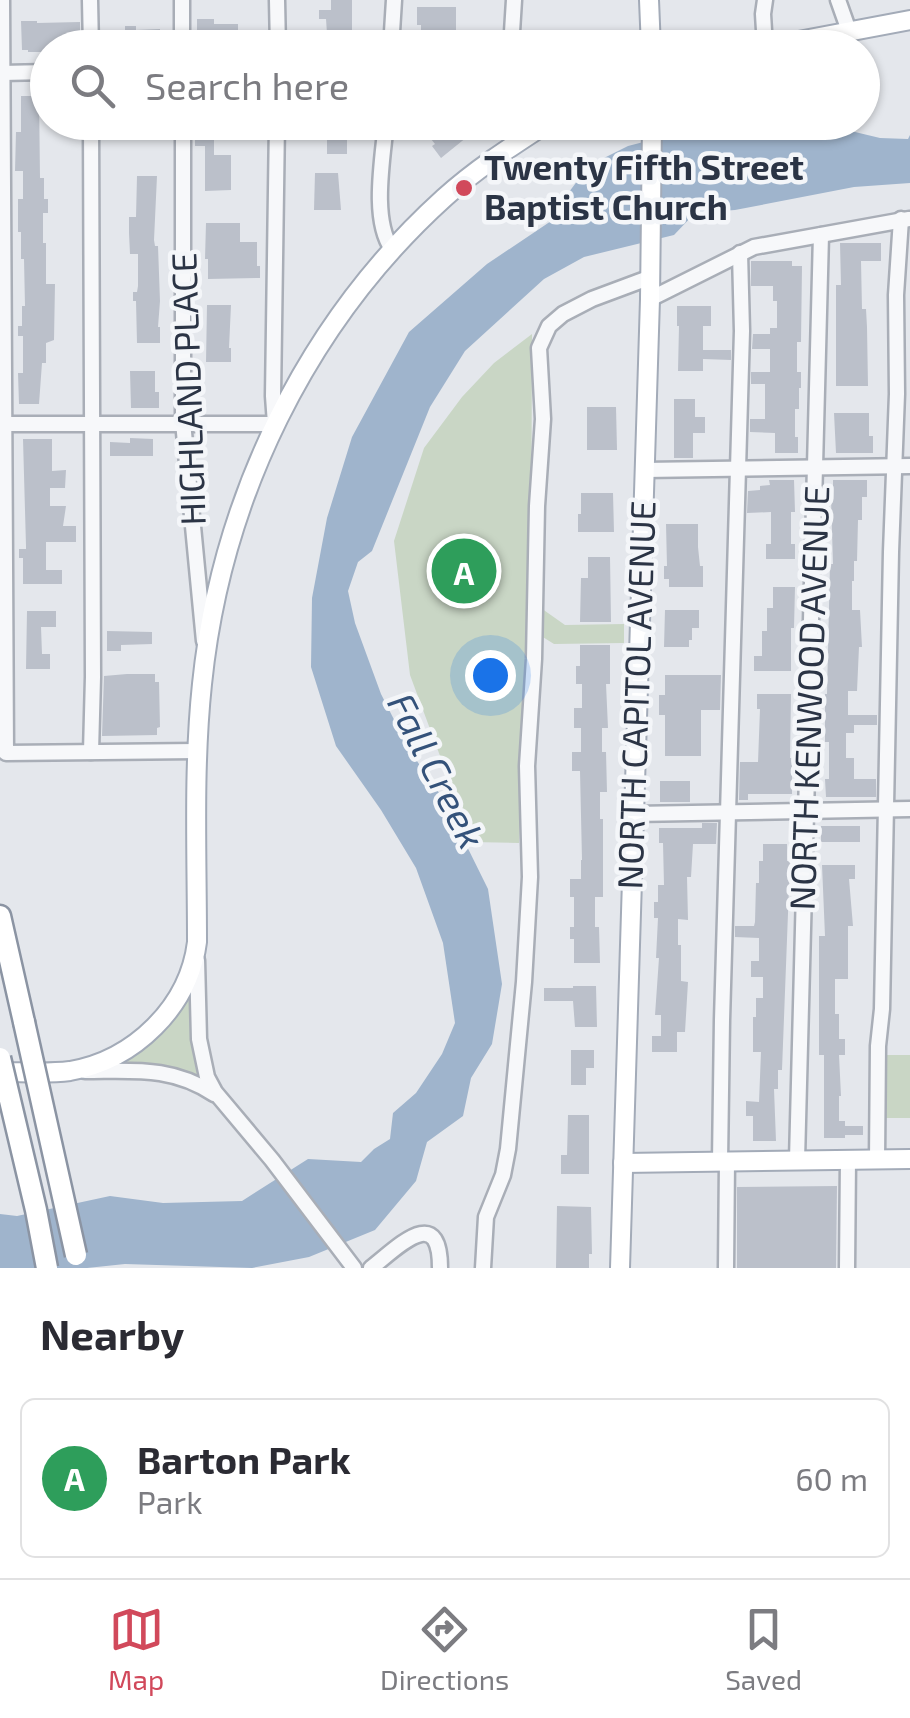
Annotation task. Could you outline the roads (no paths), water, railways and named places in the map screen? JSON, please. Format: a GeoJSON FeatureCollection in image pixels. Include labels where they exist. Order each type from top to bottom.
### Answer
{"type":"FeatureCollection","features":[{"type":"Feature","properties":{"kind":"highway"},"geometry":{"type":"LineString","coordinates":[[0,916],[78,1264]]}},
{"type":"Feature","properties":{"kind":"highway"},"geometry":{"type":"LineString","coordinates":[[0,1058],[47,1268]]}},
{"type":"Feature","properties":{"kind":"main road"},"geometry":{"type":"LineString","coordinates":[[649,0],[650,30]]}},
{"type":"Feature","properties":{"kind":"main road"},"geometry":{"type":"LineString","coordinates":[[855,30],[910,20]]}},
{"type":"Feature","properties":{"kind":"main road"},"geometry":{"type":"LineString","coordinates":[[0,1072],[65,1072],[109,1060],[158,1024],[181,994],[198,942],[197,751],[206,654],[226,555],[248,488],[275,424],[324,339],[358,290],[392,249],[464,181],[522,140]]}},
{"type":"Feature","properties":{"kind":"main road","name":"NORTH CAPITOL AVENUE"},"geometry":{"type":"LineString","coordinates":[[620,1268],[652,140]]}},
{"type":"Feature","properties":{"kind":"main road"},"geometry":{"type":"LineString","coordinates":[[623,1163],[910,1159]]}},
{"type":"Feature","properties":{"kind":"street"},"geometry":{"type":"LineString","coordinates":[[2,0],[6,753],[197,751]]}},
{"type":"Feature","properties":{"kind":"street"},"geometry":{"type":"LineString","coordinates":[[90,0],[91,30]]}},
{"type":"Feature","properties":{"kind":"street"},"geometry":{"type":"LineString","coordinates":[[182,0],[182,30]]}},
{"type":"Feature","properties":{"kind":"street"},"geometry":{"type":"LineString","coordinates":[[276,0],[277,30]]}},
{"type":"Feature","properties":{"kind":"street"},"geometry":{"type":"LineString","coordinates":[[393,30],[394,0]]}},
{"type":"Feature","properties":{"kind":"street"},"geometry":{"type":"LineString","coordinates":[[512,30],[514,0]]}},
{"type":"Feature","properties":{"kind":"street"},"geometry":{"type":"LineString","coordinates":[[763,30],[765,0]]}},
{"type":"Feature","properties":{"kind":"street"},"geometry":{"type":"LineString","coordinates":[[838,0],[849,30]]}},
{"type":"Feature","properties":{"kind":"street"},"geometry":{"type":"LineString","coordinates":[[2,73],[30,72]]}},
{"type":"Feature","properties":{"kind":"street"},"geometry":{"type":"LineString","coordinates":[[91,140],[91,752]]}},
{"type":"Feature","properties":{"kind":"street","name":"HIGHLAND PLACE"},"geometry":{"type":"LineString","coordinates":[[182,140],[183,422],[206,654]]}},
{"type":"Feature","properties":{"kind":"street"},"geometry":{"type":"LineString","coordinates":[[2,424],[275,424],[277,140]]}},
{"type":"Feature","properties":{"kind":"street"},"geometry":{"type":"LineString","coordinates":[[385,140],[382,230],[392,249]]}},
{"type":"Feature","properties":{"kind":"street"},"geometry":{"type":"LineString","coordinates":[[650,300],[754,248],[905,219],[896,295],[902,466],[886,810],[877,1159]]}},
{"type":"Feature","properties":{"kind":"street","name":"NORTH KENWOOD AVENUE"},"geometry":{"type":"LineString","coordinates":[[798,1160],[822,236]]}},
{"type":"Feature","properties":{"kind":"street"},"geometry":{"type":"LineString","coordinates":[[726,1268],[728,812],[742,331],[740,254]]}},
{"type":"Feature","properties":{"kind":"street"},"geometry":{"type":"LineString","coordinates":[[483,1268],[486,1218],[504,1175],[508,1148],[526,942],[530,866],[527,766],[542,419],[539,348],[549,326],[562,314],[651,269]]}},
{"type":"Feature","properties":{"kind":"street"},"geometry":{"type":"LineString","coordinates":[[644,470],[902,466]]}},
{"type":"Feature","properties":{"kind":"street"},"geometry":{"type":"LineString","coordinates":[[634,814],[910,809]]}},
{"type":"Feature","properties":{"kind":"street"},"geometry":{"type":"LineString","coordinates":[[198,942],[197,1008],[208,1077],[229,1110],[354,1268]]}},
{"type":"Feature","properties":{"kind":"street"},"geometry":{"type":"LineString","coordinates":[[65,1072],[147,1071],[176,1075],[198,1084],[229,1110]]}},
{"type":"Feature","properties":{"kind":"street"},"geometry":{"type":"LineString","coordinates":[[847,1268],[848,1160]]}},
{"type":"Feature","properties":{"kind":"street"},"geometry":{"type":"LineString","coordinates":[[371,1268],[416,1234],[428,1234],[435,1239],[440,1248],[440,1268]]}},
{"type":"Feature","properties":{"kind":"water","name":"Fall Creek"},"geometry":{"type":"Polygon","coordinates":[[[910,135],[910,183],[854,187],[735,210],[695,213],[674,235],[584,257],[544,279],[465,351],[430,407],[372,551],[358,562],[348,591],[355,623],[381,694],[410,751],[444,800],[488,889],[502,984],[492,1044],[471,1078],[463,1116],[427,1142],[416,1181],[375,1230],[309,1257],[252,1268],[125,1264],[0,1268],[0,1214],[17,1216],[110,1196],[163,1203],[242,1201],[308,1159],[361,1162],[390,1139],[393,1113],[416,1093],[442,1054],[455,1023],[443,943],[416,868],[336,746],[311,667],[312,598],[327,518],[352,437],[409,332],[487,264],[563,213],[569,192],[581,176],[628,146],[651,140],[880,140],[908,139],[910,135]]]}},
{"type":"Feature","properties":{"kind":"place","name":"Twenty Fifth Street Baptist Church"},"geometry":{"type":"Point","coordinates":[464,188]}},
{"type":"Feature","properties":{"kind":"place","name":"Barton Park"},"geometry":{"type":"Point","coordinates":[464,571]}}]}
